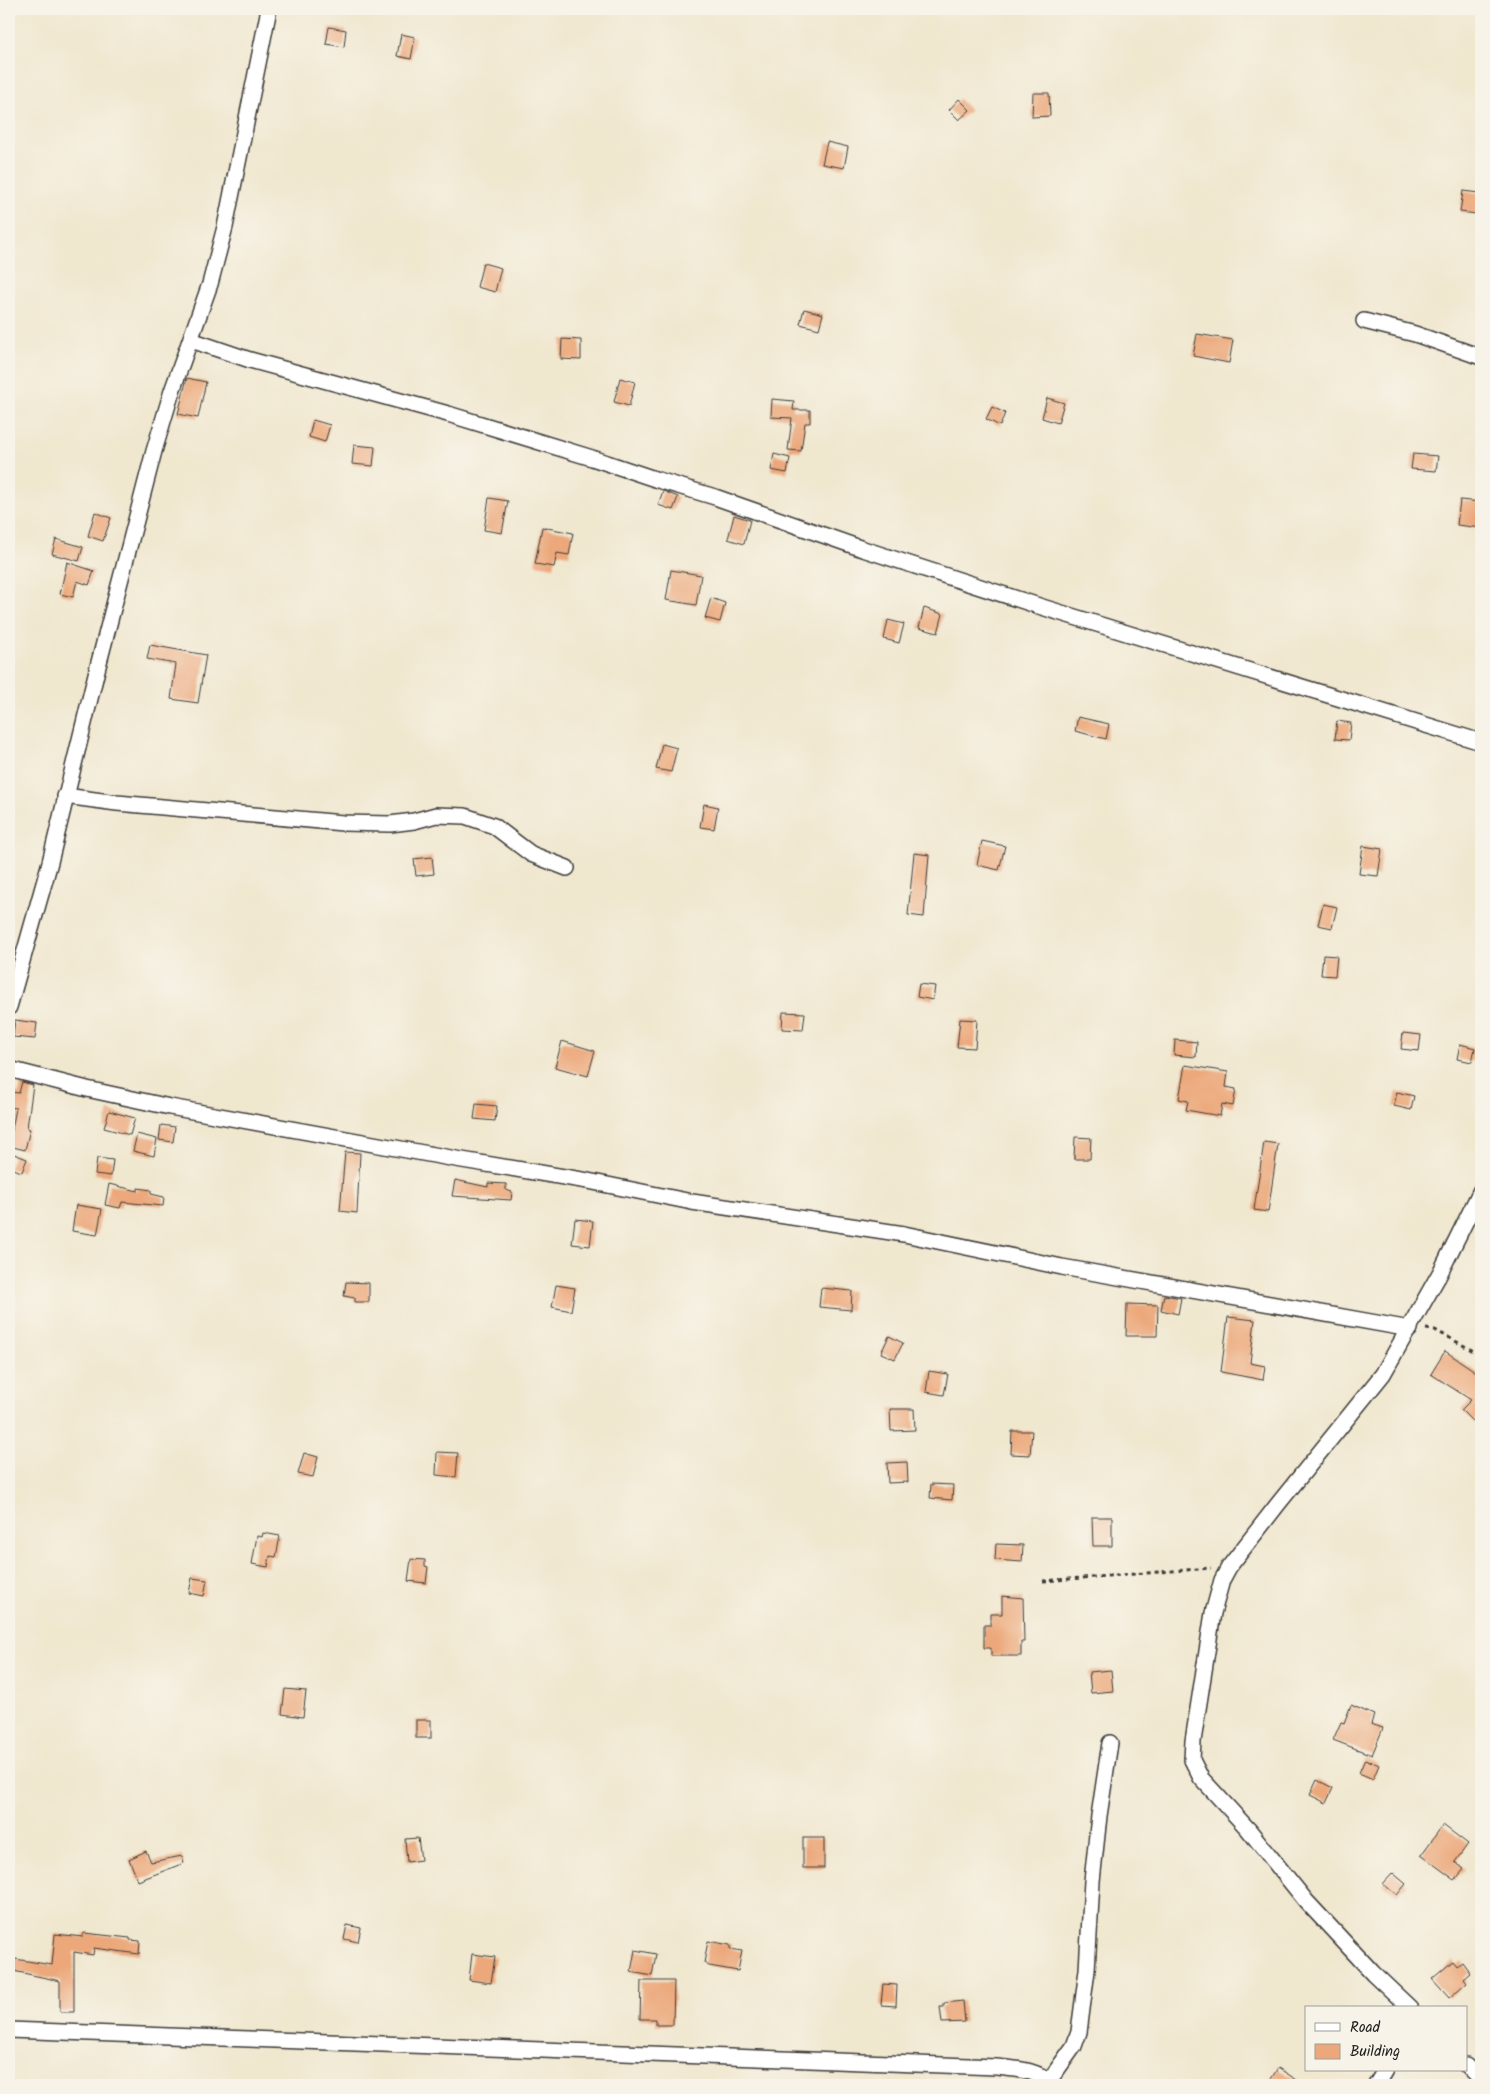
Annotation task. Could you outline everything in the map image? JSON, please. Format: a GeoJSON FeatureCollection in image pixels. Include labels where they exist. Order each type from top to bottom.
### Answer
{"type":"FeatureCollection","features":[{"type":"Feature","properties":{"kind":"street"},"geometry":{"type":"LineString","coordinates":[[9,1006],[50,862],[65,796],[154,451],[172,391],[210,284],[225,226],[270,9]]}},
{"type":"Feature","properties":{"kind":"street"},"geometry":{"type":"LineString","coordinates":[[1364,321],[1415,334],[1481,357]]}},
{"type":"Feature","properties":{"kind":"street"},"geometry":{"type":"LineString","coordinates":[[191,340],[259,362],[448,414],[592,458],[733,503],[860,548],[1042,607],[1481,742]]}},
{"type":"Feature","properties":{"kind":"street"},"geometry":{"type":"LineString","coordinates":[[65,796],[117,803],[343,823],[390,824],[414,821],[436,815],[465,816],[494,826],[531,854],[567,868]]}},
{"type":"Feature","properties":{"kind":"street"},"geometry":{"type":"LineString","coordinates":[[9,1069],[87,1089],[179,1109],[597,1183],[692,1202],[904,1234],[1062,1267],[1410,1328]]}},
{"type":"Feature","properties":{"kind":"street"},"geometry":{"type":"LineString","coordinates":[[1408,2006],[1372,1973],[1306,1901],[1248,1829],[1201,1778],[1194,1766],[1193,1741],[1213,1613],[1218,1591],[1229,1567],[1333,1433],[1370,1391],[1410,1328],[1481,1190]]}},
{"type":"Feature","properties":{"kind":"street"},"geometry":{"type":"LineString","coordinates":[[9,2030],[996,2067],[1019,2069],[1050,2083],[1074,2046],[1079,2032],[1087,1970],[1098,1816],[1110,1744]]}},
{"type":"Feature","properties":{"kind":"street"},"geometry":{"type":"LineString","coordinates":[[1468,2067],[1481,2080]]}},
{"type":"Feature","properties":{"kind":"street"},"geometry":{"type":"LineString","coordinates":[[1376,2085],[1384,2072]]}},
{"type":"Feature","properties":{"kind":"path"},"geometry":{"type":"LineString","coordinates":[[1410,1328],[1435,1330],[1481,1355]]}},
{"type":"Feature","properties":{"kind":"path"},"geometry":{"type":"LineString","coordinates":[[1043,1581],[1229,1567]]}},
{"type":"Feature","properties":{"kind":"building"},"geometry":{"type":"Polygon","coordinates":[[[329,27],[346,30],[344,47],[326,44],[329,27]]]}},
{"type":"Feature","properties":{"kind":"building"},"geometry":{"type":"Polygon","coordinates":[[[401,34],[415,37],[411,59],[397,56],[401,34]]]}},
{"type":"Feature","properties":{"kind":"building"},"geometry":{"type":"Polygon","coordinates":[[[1033,93],[1049,93],[1050,116],[1032,117],[1033,93]]]}},
{"type":"Feature","properties":{"kind":"building"},"geometry":{"type":"Polygon","coordinates":[[[959,99],[970,110],[959,120],[949,110],[959,99]]]}},
{"type":"Feature","properties":{"kind":"building"},"geometry":{"type":"Polygon","coordinates":[[[827,142],[848,147],[844,168],[822,164],[827,142]]]}},
{"type":"Feature","properties":{"kind":"building"},"geometry":{"type":"Polygon","coordinates":[[[1463,191],[1479,193],[1477,214],[1460,212],[1463,191]]]}},
{"type":"Feature","properties":{"kind":"building"},"geometry":{"type":"Polygon","coordinates":[[[483,263],[501,268],[495,292],[477,287],[483,263]]]}},
{"type":"Feature","properties":{"kind":"building"},"geometry":{"type":"Polygon","coordinates":[[[804,309],[823,314],[819,329],[800,324],[804,309]]]}},
{"type":"Feature","properties":{"kind":"building"},"geometry":{"type":"Polygon","coordinates":[[[1197,334],[1233,340],[1229,363],[1193,356],[1197,334]]]}},
{"type":"Feature","properties":{"kind":"building"},"geometry":{"type":"Polygon","coordinates":[[[562,339],[581,340],[581,360],[561,359],[562,339]]]}},
{"type":"Feature","properties":{"kind":"building"},"geometry":{"type":"Polygon","coordinates":[[[187,378],[206,382],[198,418],[178,414],[187,378]]]}},
{"type":"Feature","properties":{"kind":"building"},"geometry":{"type":"Polygon","coordinates":[[[620,378],[635,382],[629,406],[614,402],[620,378]]]}},
{"type":"Feature","properties":{"kind":"building"},"geometry":{"type":"Polygon","coordinates":[[[1047,398],[1064,403],[1058,423],[1042,418],[1047,398]]]}},
{"type":"Feature","properties":{"kind":"building"},"geometry":{"type":"Polygon","coordinates":[[[772,399],[794,401],[793,410],[810,410],[810,423],[805,423],[801,451],[788,450],[792,418],[771,417],[772,399]]]}},
{"type":"Feature","properties":{"kind":"building"},"geometry":{"type":"Polygon","coordinates":[[[992,407],[1005,413],[1000,426],[986,419],[992,407]]]}},
{"type":"Feature","properties":{"kind":"building"},"geometry":{"type":"Polygon","coordinates":[[[313,420],[330,425],[325,442],[309,437],[313,420]]]}},
{"type":"Feature","properties":{"kind":"building"},"geometry":{"type":"Polygon","coordinates":[[[354,445],[375,447],[373,466],[352,464],[354,445]]]}},
{"type":"Feature","properties":{"kind":"building"},"geometry":{"type":"Polygon","coordinates":[[[774,454],[790,458],[787,473],[771,470],[774,454]]]}},
{"type":"Feature","properties":{"kind":"building"},"geometry":{"type":"Polygon","coordinates":[[[1413,454],[1438,456],[1436,471],[1411,469],[1413,454]]]}},
{"type":"Feature","properties":{"kind":"building"},"geometry":{"type":"Polygon","coordinates":[[[663,491],[678,497],[673,510],[658,505],[663,491]]]}},
{"type":"Feature","properties":{"kind":"building"},"geometry":{"type":"Polygon","coordinates":[[[489,498],[508,501],[502,533],[484,530],[489,498]]]}},
{"type":"Feature","properties":{"kind":"building"},"geometry":{"type":"Polygon","coordinates":[[[1460,500],[1481,502],[1481,528],[1457,525],[1460,500]]]}},
{"type":"Feature","properties":{"kind":"building"},"geometry":{"type":"Polygon","coordinates":[[[95,512],[111,518],[103,541],[88,536],[95,512]]]}},
{"type":"Feature","properties":{"kind":"building"},"geometry":{"type":"Polygon","coordinates":[[[734,515],[750,520],[744,544],[728,539],[734,515]]]}},
{"type":"Feature","properties":{"kind":"building"},"geometry":{"type":"Polygon","coordinates":[[[542,527],[573,533],[569,555],[557,553],[554,567],[535,564],[542,527]]]}},
{"type":"Feature","properties":{"kind":"building"},"geometry":{"type":"Polygon","coordinates":[[[56,539],[83,547],[79,561],[52,554],[56,539]]]}},
{"type":"Feature","properties":{"kind":"building"},"geometry":{"type":"Polygon","coordinates":[[[67,562],[94,571],[89,585],[77,581],[73,597],[60,594],[67,562]]]}},
{"type":"Feature","properties":{"kind":"building"},"geometry":{"type":"Polygon","coordinates":[[[671,570],[701,575],[696,605],[666,600],[671,570]]]}},
{"type":"Feature","properties":{"kind":"building"},"geometry":{"type":"Polygon","coordinates":[[[711,598],[725,603],[720,622],[705,618],[711,598]]]}},
{"type":"Feature","properties":{"kind":"building"},"geometry":{"type":"Polygon","coordinates":[[[924,608],[943,614],[938,633],[919,628],[924,608]]]}},
{"type":"Feature","properties":{"kind":"building"},"geometry":{"type":"Polygon","coordinates":[[[888,620],[904,624],[899,643],[884,639],[888,620]]]}},
{"type":"Feature","properties":{"kind":"building"},"geometry":{"type":"Polygon","coordinates":[[[150,645],[206,655],[198,703],[171,699],[176,664],[147,659],[150,645]]]}},
{"type":"Feature","properties":{"kind":"building"},"geometry":{"type":"Polygon","coordinates":[[[1078,717],[1109,724],[1106,739],[1075,731],[1078,717]]]}},
{"type":"Feature","properties":{"kind":"building"},"geometry":{"type":"Polygon","coordinates":[[[1337,721],[1351,723],[1349,740],[1335,739],[1337,721]]]}},
{"type":"Feature","properties":{"kind":"building"},"geometry":{"type":"Polygon","coordinates":[[[662,744],[677,748],[671,772],[656,769],[662,744]]]}},
{"type":"Feature","properties":{"kind":"building"},"geometry":{"type":"Polygon","coordinates":[[[704,804],[718,807],[714,829],[700,827],[704,804]]]}},
{"type":"Feature","properties":{"kind":"building"},"geometry":{"type":"Polygon","coordinates":[[[982,841],[1005,846],[999,870],[977,865],[982,841]]]}},
{"type":"Feature","properties":{"kind":"building"},"geometry":{"type":"Polygon","coordinates":[[[1363,846],[1382,849],[1378,876],[1359,874],[1363,846]]]}},
{"type":"Feature","properties":{"kind":"building"},"geometry":{"type":"Polygon","coordinates":[[[914,853],[929,855],[924,917],[908,915],[914,853]]]}},
{"type":"Feature","properties":{"kind":"building"},"geometry":{"type":"Polygon","coordinates":[[[432,857],[434,874],[416,876],[414,859],[432,857]]]}},
{"type":"Feature","properties":{"kind":"building"},"geometry":{"type":"Polygon","coordinates":[[[1323,904],[1337,907],[1332,928],[1318,925],[1323,904]]]}},
{"type":"Feature","properties":{"kind":"building"},"geometry":{"type":"Polygon","coordinates":[[[1323,955],[1337,956],[1335,976],[1321,975],[1323,955]]]}},
{"type":"Feature","properties":{"kind":"building"},"geometry":{"type":"Polygon","coordinates":[[[919,984],[935,986],[933,1000],[917,997],[919,984]]]}},
{"type":"Feature","properties":{"kind":"building"},"geometry":{"type":"Polygon","coordinates":[[[783,1012],[805,1013],[803,1030],[782,1029],[783,1012]]]}},
{"type":"Feature","properties":{"kind":"building"},"geometry":{"type":"Polygon","coordinates":[[[960,1019],[977,1020],[975,1048],[957,1047],[960,1019]]]}},
{"type":"Feature","properties":{"kind":"building"},"geometry":{"type":"Polygon","coordinates":[[[15,1020],[37,1023],[35,1039],[13,1037],[15,1020]]]}},
{"type":"Feature","properties":{"kind":"building"},"geometry":{"type":"Polygon","coordinates":[[[1403,1033],[1421,1035],[1419,1051],[1401,1049],[1403,1033]]]}},
{"type":"Feature","properties":{"kind":"building"},"geometry":{"type":"Polygon","coordinates":[[[1175,1040],[1197,1042],[1196,1057],[1174,1055],[1175,1040]]]}},
{"type":"Feature","properties":{"kind":"building"},"geometry":{"type":"Polygon","coordinates":[[[562,1041],[595,1051],[588,1076],[555,1067],[562,1041]]]}},
{"type":"Feature","properties":{"kind":"building"},"geometry":{"type":"Polygon","coordinates":[[[1460,1044],[1475,1048],[1472,1062],[1457,1059],[1460,1044]]]}},
{"type":"Feature","properties":{"kind":"building"},"geometry":{"type":"Polygon","coordinates":[[[1185,1065],[1228,1072],[1226,1087],[1236,1089],[1233,1106],[1222,1104],[1220,1116],[1186,1110],[1188,1101],[1179,1099],[1185,1065]]]}},
{"type":"Feature","properties":{"kind":"building"},"geometry":{"type":"Polygon","coordinates":[[[22,1082],[33,1085],[27,1128],[30,1129],[25,1150],[9,1146],[16,1108],[9,1107],[11,1092],[19,1093],[22,1082]]]}},
{"type":"Feature","properties":{"kind":"building"},"geometry":{"type":"Polygon","coordinates":[[[1397,1092],[1414,1096],[1411,1110],[1394,1106],[1397,1092]]]}},
{"type":"Feature","properties":{"kind":"building"},"geometry":{"type":"Polygon","coordinates":[[[476,1104],[497,1106],[495,1121],[474,1119],[476,1104]]]}},
{"type":"Feature","properties":{"kind":"building"},"geometry":{"type":"Polygon","coordinates":[[[109,1111],[135,1118],[130,1135],[104,1128],[109,1111]]]}},
{"type":"Feature","properties":{"kind":"building"},"geometry":{"type":"Polygon","coordinates":[[[161,1125],[175,1127],[173,1142],[159,1140],[161,1125]]]}},
{"type":"Feature","properties":{"kind":"building"},"geometry":{"type":"Polygon","coordinates":[[[137,1134],[157,1139],[154,1156],[133,1151],[137,1134]]]}},
{"type":"Feature","properties":{"kind":"building"},"geometry":{"type":"Polygon","coordinates":[[[1075,1137],[1091,1138],[1090,1159],[1074,1159],[1075,1137]]]}},
{"type":"Feature","properties":{"kind":"building"},"geometry":{"type":"Polygon","coordinates":[[[1264,1142],[1278,1144],[1268,1212],[1254,1210],[1264,1142]]]}},
{"type":"Feature","properties":{"kind":"building"},"geometry":{"type":"Polygon","coordinates":[[[345,1152],[360,1153],[357,1213],[340,1211],[345,1152]]]}},
{"type":"Feature","properties":{"kind":"building"},"geometry":{"type":"Polygon","coordinates":[[[14,1154],[27,1159],[22,1172],[9,1168],[14,1154]]]}},
{"type":"Feature","properties":{"kind":"building"},"geometry":{"type":"Polygon","coordinates":[[[97,1158],[113,1160],[111,1176],[95,1174],[97,1158]]]}},
{"type":"Feature","properties":{"kind":"building"},"geometry":{"type":"Polygon","coordinates":[[[455,1180],[488,1187],[488,1183],[506,1184],[506,1190],[512,1192],[511,1200],[452,1196],[455,1180]]]}},
{"type":"Feature","properties":{"kind":"building"},"geometry":{"type":"Polygon","coordinates":[[[109,1184],[138,1191],[138,1188],[151,1190],[151,1194],[164,1197],[163,1206],[122,1202],[120,1208],[105,1205],[109,1184]]]}},
{"type":"Feature","properties":{"kind":"building"},"geometry":{"type":"Polygon","coordinates":[[[76,1205],[102,1209],[97,1235],[72,1231],[76,1205]]]}},
{"type":"Feature","properties":{"kind":"building"},"geometry":{"type":"Polygon","coordinates":[[[575,1219],[593,1221],[590,1246],[572,1244],[575,1219]]]}},
{"type":"Feature","properties":{"kind":"building"},"geometry":{"type":"Polygon","coordinates":[[[346,1282],[369,1283],[369,1302],[355,1302],[355,1298],[344,1296],[346,1282]]]}},
{"type":"Feature","properties":{"kind":"building"},"geometry":{"type":"Polygon","coordinates":[[[556,1285],[575,1288],[571,1311],[552,1307],[556,1285]]]}},
{"type":"Feature","properties":{"kind":"building"},"geometry":{"type":"Polygon","coordinates":[[[821,1288],[852,1291],[851,1310],[819,1307],[821,1288]]]}},
{"type":"Feature","properties":{"kind":"building"},"geometry":{"type":"Polygon","coordinates":[[[1164,1295],[1181,1298],[1178,1314],[1161,1310],[1164,1295]]]}},
{"type":"Feature","properties":{"kind":"building"},"geometry":{"type":"Polygon","coordinates":[[[1127,1304],[1158,1305],[1157,1336],[1126,1336],[1127,1304]]]}},
{"type":"Feature","properties":{"kind":"building"},"geometry":{"type":"Polygon","coordinates":[[[1228,1317],[1255,1320],[1250,1363],[1265,1366],[1263,1380],[1221,1372],[1228,1317]]]}},
{"type":"Feature","properties":{"kind":"building"},"geometry":{"type":"Polygon","coordinates":[[[889,1336],[903,1343],[895,1359],[881,1353],[889,1336]]]}},
{"type":"Feature","properties":{"kind":"building"},"geometry":{"type":"Polygon","coordinates":[[[1445,1351],[1481,1375],[1481,1413],[1473,1422],[1461,1410],[1471,1400],[1431,1374],[1445,1351]]]}},
{"type":"Feature","properties":{"kind":"building"},"geometry":{"type":"Polygon","coordinates":[[[929,1371],[948,1374],[944,1395],[926,1392],[929,1371]]]}},
{"type":"Feature","properties":{"kind":"building"},"geometry":{"type":"Polygon","coordinates":[[[890,1409],[914,1409],[915,1430],[891,1431],[890,1409]]]}},
{"type":"Feature","properties":{"kind":"building"},"geometry":{"type":"Polygon","coordinates":[[[1012,1431],[1032,1431],[1030,1455],[1011,1454],[1012,1431]]]}},
{"type":"Feature","properties":{"kind":"building"},"geometry":{"type":"Polygon","coordinates":[[[437,1452],[458,1453],[456,1477],[436,1475],[437,1452]]]}},
{"type":"Feature","properties":{"kind":"building"},"geometry":{"type":"Polygon","coordinates":[[[304,1453],[318,1457],[313,1477],[298,1474],[304,1453]]]}},
{"type":"Feature","properties":{"kind":"building"},"geometry":{"type":"Polygon","coordinates":[[[907,1462],[908,1482],[888,1483],[887,1463],[907,1462]]]}},
{"type":"Feature","properties":{"kind":"building"},"geometry":{"type":"Polygon","coordinates":[[[931,1484],[953,1485],[952,1500],[930,1498],[931,1484]]]}},
{"type":"Feature","properties":{"kind":"building"},"geometry":{"type":"Polygon","coordinates":[[[1092,1517],[1112,1517],[1112,1546],[1093,1546],[1092,1517]]]}},
{"type":"Feature","properties":{"kind":"building"},"geometry":{"type":"Polygon","coordinates":[[[263,1533],[280,1536],[276,1557],[270,1556],[268,1567],[252,1564],[257,1536],[262,1537],[263,1533]]]}},
{"type":"Feature","properties":{"kind":"building"},"geometry":{"type":"Polygon","coordinates":[[[996,1544],[1023,1545],[1022,1562],[995,1560],[996,1544]]]}},
{"type":"Feature","properties":{"kind":"building"},"geometry":{"type":"Polygon","coordinates":[[[411,1559],[425,1560],[425,1566],[428,1567],[426,1583],[408,1581],[411,1559]]]}},
{"type":"Feature","properties":{"kind":"building"},"geometry":{"type":"Polygon","coordinates":[[[192,1578],[207,1580],[204,1596],[189,1593],[192,1578]]]}},
{"type":"Feature","properties":{"kind":"building"},"geometry":{"type":"Polygon","coordinates":[[[1002,1596],[1023,1598],[1024,1642],[1021,1642],[1021,1656],[991,1656],[991,1648],[984,1648],[984,1625],[991,1625],[991,1614],[1002,1614],[1002,1596]]]}},
{"type":"Feature","properties":{"kind":"building"},"geometry":{"type":"Polygon","coordinates":[[[1111,1670],[1113,1691],[1091,1693],[1089,1672],[1111,1670]]]}},
{"type":"Feature","properties":{"kind":"building"},"geometry":{"type":"Polygon","coordinates":[[[285,1689],[306,1691],[303,1717],[282,1714],[285,1689]]]}},
{"type":"Feature","properties":{"kind":"building"},"geometry":{"type":"Polygon","coordinates":[[[1351,1705],[1374,1715],[1371,1724],[1383,1728],[1372,1755],[1333,1740],[1341,1722],[1344,1723],[1351,1705]]]}},
{"type":"Feature","properties":{"kind":"building"},"geometry":{"type":"Polygon","coordinates":[[[416,1720],[431,1720],[431,1738],[416,1738],[416,1720]]]}},
{"type":"Feature","properties":{"kind":"building"},"geometry":{"type":"Polygon","coordinates":[[[1365,1759],[1379,1765],[1373,1779],[1359,1773],[1365,1759]]]}},
{"type":"Feature","properties":{"kind":"building"},"geometry":{"type":"Polygon","coordinates":[[[1317,1780],[1333,1788],[1326,1803],[1310,1795],[1317,1780]]]}},
{"type":"Feature","properties":{"kind":"building"},"geometry":{"type":"Polygon","coordinates":[[[1443,1825],[1468,1844],[1455,1862],[1464,1869],[1455,1880],[1421,1855],[1443,1825]]]}},
{"type":"Feature","properties":{"kind":"building"},"geometry":{"type":"Polygon","coordinates":[[[418,1838],[421,1860],[407,1862],[405,1839],[418,1838]]]}},
{"type":"Feature","properties":{"kind":"building"},"geometry":{"type":"Polygon","coordinates":[[[803,1838],[824,1838],[824,1868],[803,1868],[803,1838]]]}},
{"type":"Feature","properties":{"kind":"building"},"geometry":{"type":"Polygon","coordinates":[[[146,1851],[151,1862],[182,1856],[184,1863],[138,1881],[129,1859],[146,1851]]]}},
{"type":"Feature","properties":{"kind":"building"},"geometry":{"type":"Polygon","coordinates":[[[1393,1873],[1406,1884],[1397,1895],[1383,1884],[1393,1873]]]}},
{"type":"Feature","properties":{"kind":"building"},"geometry":{"type":"Polygon","coordinates":[[[347,1925],[361,1928],[358,1942],[344,1939],[347,1925]]]}},
{"type":"Feature","properties":{"kind":"building"},"geometry":{"type":"Polygon","coordinates":[[[84,1933],[130,1938],[130,1940],[140,1941],[139,1954],[94,1948],[93,1955],[74,1952],[74,2012],[60,2012],[60,1981],[9,1970],[9,1958],[52,1965],[55,1934],[83,1937],[84,1933]]]}},
{"type":"Feature","properties":{"kind":"building"},"geometry":{"type":"Polygon","coordinates":[[[708,1941],[730,1945],[730,1949],[742,1951],[738,1971],[709,1966],[704,1963],[708,1941]]]}},
{"type":"Feature","properties":{"kind":"building"},"geometry":{"type":"Polygon","coordinates":[[[635,1950],[656,1954],[652,1976],[631,1972],[635,1950]]]}},
{"type":"Feature","properties":{"kind":"building"},"geometry":{"type":"Polygon","coordinates":[[[472,1954],[495,1957],[491,1983],[469,1980],[472,1954]]]}},
{"type":"Feature","properties":{"kind":"building"},"geometry":{"type":"Polygon","coordinates":[[[1453,1961],[1457,1966],[1462,1962],[1470,1973],[1464,1978],[1467,1982],[1449,1998],[1432,1979],[1453,1961]]]}},
{"type":"Feature","properties":{"kind":"building"},"geometry":{"type":"Polygon","coordinates":[[[641,1981],[674,1981],[673,2025],[656,2025],[656,2019],[640,2019],[641,1981]]]}},
{"type":"Feature","properties":{"kind":"building"},"geometry":{"type":"Polygon","coordinates":[[[883,1984],[897,1985],[896,2006],[881,2005],[883,1984]]]}},
{"type":"Feature","properties":{"kind":"building"},"geometry":{"type":"Polygon","coordinates":[[[963,2001],[965,2022],[942,2023],[940,2007],[944,2007],[944,2003],[963,2001]]]}},
{"type":"Feature","properties":{"kind":"building"},"geometry":{"type":"Polygon","coordinates":[[[1278,2068],[1305,2085],[1267,2085],[1278,2068]]]}}]}
